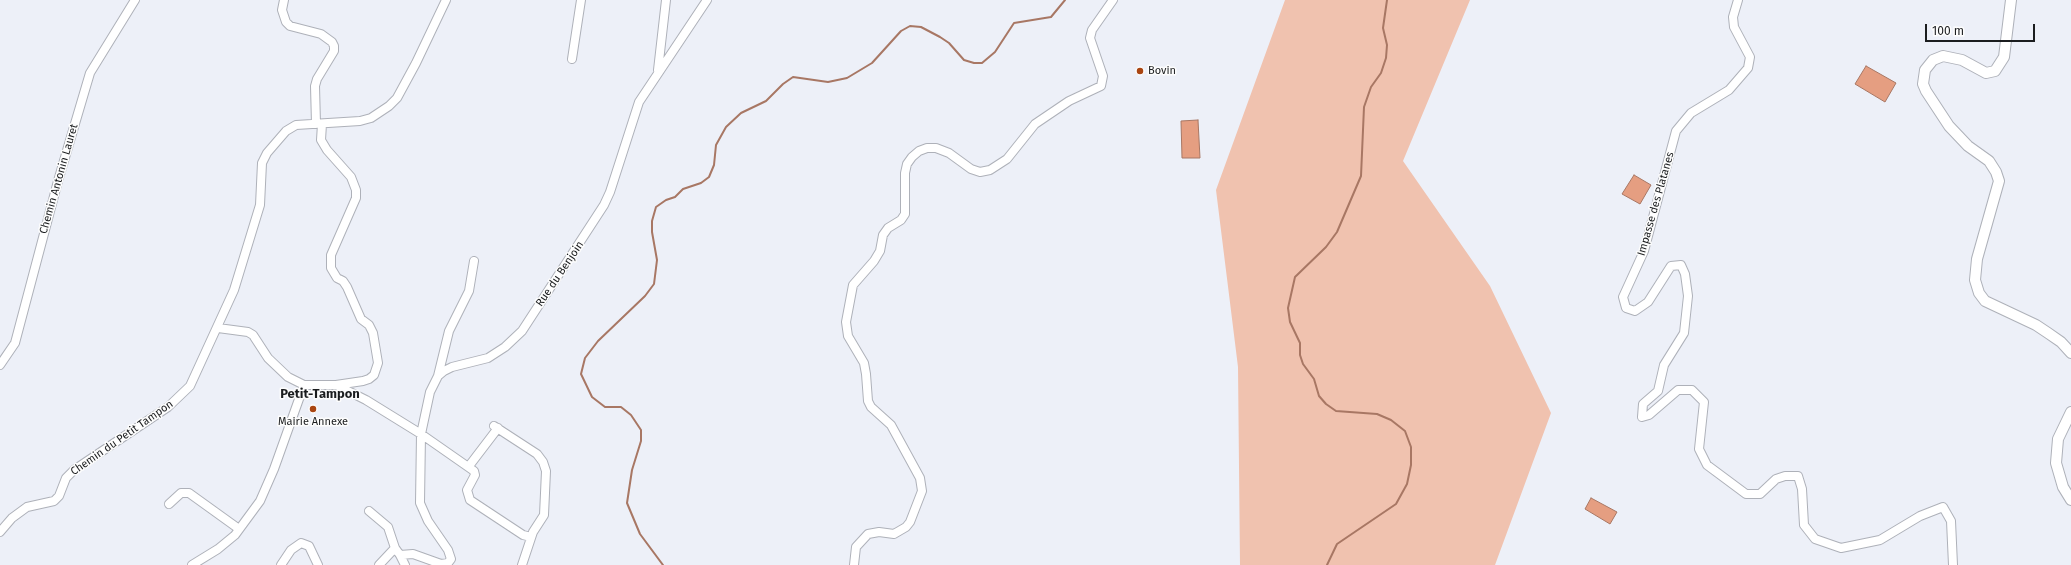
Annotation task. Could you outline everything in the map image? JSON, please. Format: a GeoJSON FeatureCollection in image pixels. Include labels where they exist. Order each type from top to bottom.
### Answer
{"type":"FeatureCollection","features":[{"type":"Feature","properties":{"kind":"main road"},"geometry":{"type":"LineString","coordinates":[[2012,0],[2004,57],[1994,71],[1986,73],[1962,60],[1943,56],[1933,60],[1925,70],[1923,84],[1926,92],[1949,126],[1968,146],[1989,161],[1996,172],[1999,182],[1976,259],[1975,280],[1979,293],[1985,301],[2036,325],[2061,342],[2071,353]]}},
{"type":"Feature","properties":{"kind":"main road"},"geometry":{"type":"LineString","coordinates":[[2071,412],[2058,439],[2056,463],[2063,488],[2071,500]]}},
{"type":"Feature","properties":{"kind":"street","name":"Chemin Antonin Lauret"},"geometry":{"type":"LineString","coordinates":[[0,365],[15,343],[58,181],[90,73],[135,0]]}},
{"type":"Feature","properties":{"kind":"street"},"geometry":{"type":"LineString","coordinates":[[218,328],[248,332],[253,335],[276,367],[288,377],[304,385],[336,385],[369,379],[374,375],[378,363],[374,333],[369,325],[361,319],[347,287],[333,273],[331,268],[332,255],[356,198],[356,190],[351,177],[327,150],[321,140],[315,86],[317,79],[334,51],[334,46],[332,42],[321,34],[290,26],[286,22],[282,10],[284,0]]}},
{"type":"Feature","properties":{"kind":"street","name":"Chemin du Petit Tampon"},"geometry":{"type":"LineString","coordinates":[[0,532],[12,518],[27,507],[54,501],[59,496],[66,478],[74,470],[157,415],[181,396],[190,386],[218,328],[234,290],[260,205],[262,163],[267,153],[286,131],[296,126],[360,121],[370,118],[389,106],[397,98],[416,63],[446,0]]}},
{"type":"Feature","properties":{"kind":"street"},"geometry":{"type":"LineString","coordinates":[[572,59],[581,0]]}},
{"type":"Feature","properties":{"kind":"street","name":"Rue du Benjoin"},"geometry":{"type":"LineString","coordinates":[[658,71],[666,0]]}},
{"type":"Feature","properties":{"kind":"street","name":"Rue du Benjoin"},"geometry":{"type":"LineString","coordinates":[[438,376],[452,367],[479,361],[496,353],[514,340],[522,331],[604,205],[610,192],[636,108],[658,71],[672,55],[707,0]]}},
{"type":"Feature","properties":{"kind":"street"},"geometry":{"type":"LineString","coordinates":[[854,565],[856,547],[868,534],[879,532],[894,534],[906,528],[910,522],[922,491],[920,478],[891,425],[871,406],[868,401],[864,363],[848,336],[846,322],[853,285],[874,261],[880,251],[883,235],[888,228],[901,220],[905,214],[905,173],[907,164],[919,151],[927,148],[936,148],[949,153],[971,169],[980,172],[990,170],[1006,159],[1035,124],[1069,102],[1101,86],[1104,76],[1090,38],[1092,30],[1113,0]]}},
{"type":"Feature","properties":{"kind":"street","name":"Impasse des Platanes"},"geometry":{"type":"LineString","coordinates":[[1738,0],[1733,17],[1734,27],[1750,57],[1748,68],[1729,90],[1691,113],[1676,131],[1644,251],[1623,297],[1626,308],[1635,311],[1648,302],[1671,266],[1681,265],[1685,274],[1688,296],[1684,333],[1664,365],[1658,392],[1643,404],[1642,417],[1649,415],[1678,390],[1692,390],[1704,402],[1699,449],[1707,465],[1746,494],[1760,494],[1776,479],[1785,476],[1798,476],[1802,489],[1804,525],[1815,539],[1841,548],[1880,540],[1920,516],[1943,508],[1951,521],[1953,565]]}},
{"type":"Feature","properties":{"kind":"street"},"geometry":{"type":"LineString","coordinates":[[379,565],[398,551],[413,554],[441,564],[448,563],[451,559],[448,550],[428,521],[420,503],[421,434],[430,392],[438,376],[449,331],[469,291],[474,261]]}},
{"type":"Feature","properties":{"kind":"street"},"geometry":{"type":"LineString","coordinates":[[192,565],[218,549],[238,529],[260,501],[274,469],[304,385]]}},
{"type":"Feature","properties":{"kind":"street"},"geometry":{"type":"LineString","coordinates":[[336,385],[366,400],[469,466],[474,471],[475,475],[467,490],[470,500],[523,535],[531,538]]}},
{"type":"Feature","properties":{"kind":"street"},"geometry":{"type":"LineString","coordinates":[[469,466],[496,427],[537,454],[543,462],[546,471],[544,514],[531,538],[522,565]]}},
{"type":"Feature","properties":{"kind":"street"},"geometry":{"type":"LineString","coordinates":[[169,504],[181,493],[189,493],[238,529]]}},
{"type":"Feature","properties":{"kind":"street"},"geometry":{"type":"LineString","coordinates":[[369,512],[388,527],[405,565]]}},
{"type":"Feature","properties":{"kind":"street"},"geometry":{"type":"LineString","coordinates":[[281,565],[291,550],[301,543],[309,546],[318,565]]}},
{"type":"Feature","properties":{"kind":"shaded area"},"geometry":{"type":"Polygon","coordinates":[[[1285,0],[1470,0],[1403,161],[1490,286],[1551,413],[1495,565],[1240,565],[1238,367],[1216,190],[1285,0]]]}},
{"type":"Feature","properties":{"kind":"shaded area"},"geometry":{"type":"Polygon","coordinates":[[[1866,66],[1896,83],[1885,102],[1855,84],[1866,66]]]}},
{"type":"Feature","properties":{"kind":"shaded area"},"geometry":{"type":"Polygon","coordinates":[[[1198,120],[1200,158],[1182,158],[1181,121],[1198,120]]]}},
{"type":"Feature","properties":{"kind":"shaded area"},"geometry":{"type":"Polygon","coordinates":[[[1634,175],[1651,185],[1640,204],[1622,194],[1634,175]]]}},
{"type":"Feature","properties":{"kind":"shaded area"},"geometry":{"type":"Polygon","coordinates":[[[1591,498],[1617,512],[1610,524],[1585,509],[1591,498]]]}},
{"type":"Feature","properties":{"kind":"waterway"},"geometry":{"type":"LineString","coordinates":[[663,565],[640,534],[627,503],[632,470],[641,441],[641,430],[631,415],[621,407],[605,407],[592,397],[581,374],[585,358],[598,341],[645,296],[654,284],[657,260],[652,232],[652,221],[656,207],[666,200],[675,197],[683,189],[701,183],[709,177],[714,165],[716,145],[726,127],[741,113],[766,101],[783,84],[793,77],[828,82],[847,78],[872,63],[901,31],[910,26],[921,27],[940,37],[949,43],[964,60],[974,63],[982,63],[995,52],[1014,23],[1051,17],[1065,0]]}},
{"type":"Feature","properties":{"kind":"waterway"},"geometry":{"type":"LineString","coordinates":[[1327,565],[1337,544],[1396,504],[1407,484],[1411,465],[1411,447],[1405,431],[1391,420],[1377,414],[1336,411],[1326,404],[1319,396],[1314,379],[1303,364],[1300,355],[1300,343],[1290,322],[1288,308],[1295,277],[1326,247],[1337,232],[1361,176],[1364,107],[1371,87],[1381,73],[1386,58],[1387,45],[1383,28],[1387,0]]}},
{"type":"Feature","properties":{"kind":"place","name":"Bovin"},"geometry":{"type":"Point","coordinates":[1140,71]}},
{"type":"Feature","properties":{"kind":"place","name":"Mairie Annexe"},"geometry":{"type":"Point","coordinates":[313,409]}},
{"type":"Feature","properties":{"kind":"district","name":"Petit-Tampon"},"geometry":{"type":"Point","coordinates":[320,394]}}]}
